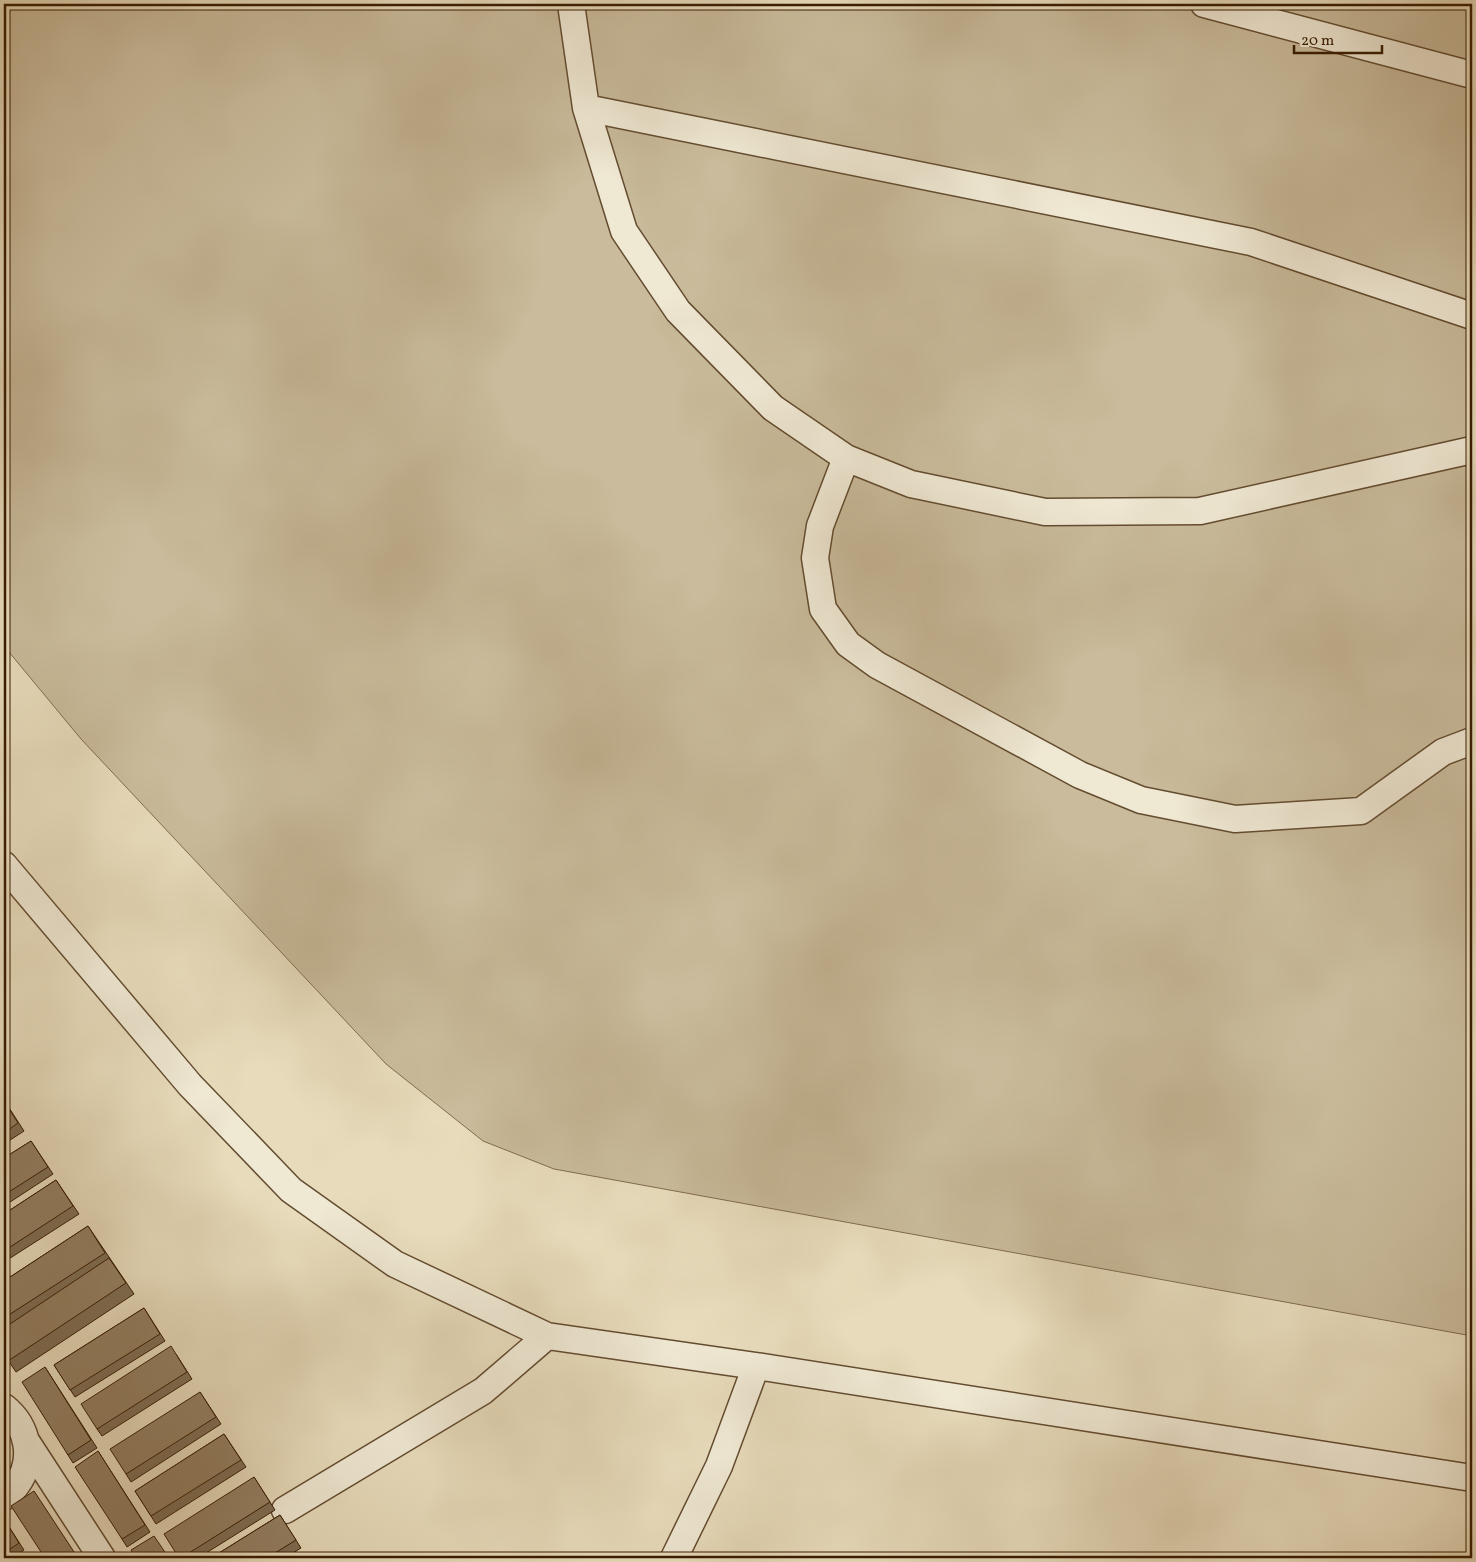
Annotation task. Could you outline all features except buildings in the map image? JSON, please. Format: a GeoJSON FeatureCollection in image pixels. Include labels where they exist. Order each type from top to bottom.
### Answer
{"type":"FeatureCollection","features":[{"type":"Feature","properties":{"kind":"street"},"geometry":{"type":"LineString","coordinates":[[571,4],[586,108],[624,231],[678,311],[773,408],[846,458],[911,484],[1045,512],[1200,511],[1472,450]]}},
{"type":"Feature","properties":{"kind":"street"},"geometry":{"type":"LineString","coordinates":[[1204,4],[1472,75]]}},
{"type":"Feature","properties":{"kind":"street"},"geometry":{"type":"LineString","coordinates":[[586,108],[1251,242],[1472,316]]}},
{"type":"Feature","properties":{"kind":"street"},"geometry":{"type":"LineString","coordinates":[[846,458],[820,526],[815,558],[823,609],[848,644],[877,665],[1080,775],[1142,800],[1236,819],[1360,811],[1443,752],[1472,741]]}},
{"type":"Feature","properties":{"kind":"street"},"geometry":{"type":"LineString","coordinates":[[4,865],[190,1085],[291,1190],[395,1264],[547,1336],[756,1366],[1472,1478]]}},
{"type":"Feature","properties":{"kind":"street"},"geometry":{"type":"LineString","coordinates":[[285,1510],[483,1391],[547,1336]]}},
{"type":"Feature","properties":{"kind":"street"},"geometry":{"type":"LineString","coordinates":[[674,1558],[719,1466],[756,1366]]}},
{"type":"Feature","properties":{"kind":"street"},"geometry":{"type":"LineString","coordinates":[[4,1407],[21,1426],[26,1441],[102,1558]]}},
{"type":"Feature","properties":{"kind":"street"},"geometry":{"type":"LineString","coordinates":[[4,1497],[15,1487],[23,1473],[27,1457],[26,1441]]}},
{"type":"Feature","properties":{"kind":"shaded area"},"geometry":{"type":"Polygon","coordinates":[[[4,4],[1472,4],[1472,1336],[554,1169],[483,1141],[386,1064],[81,739],[4,646],[4,4]]]}}]}
